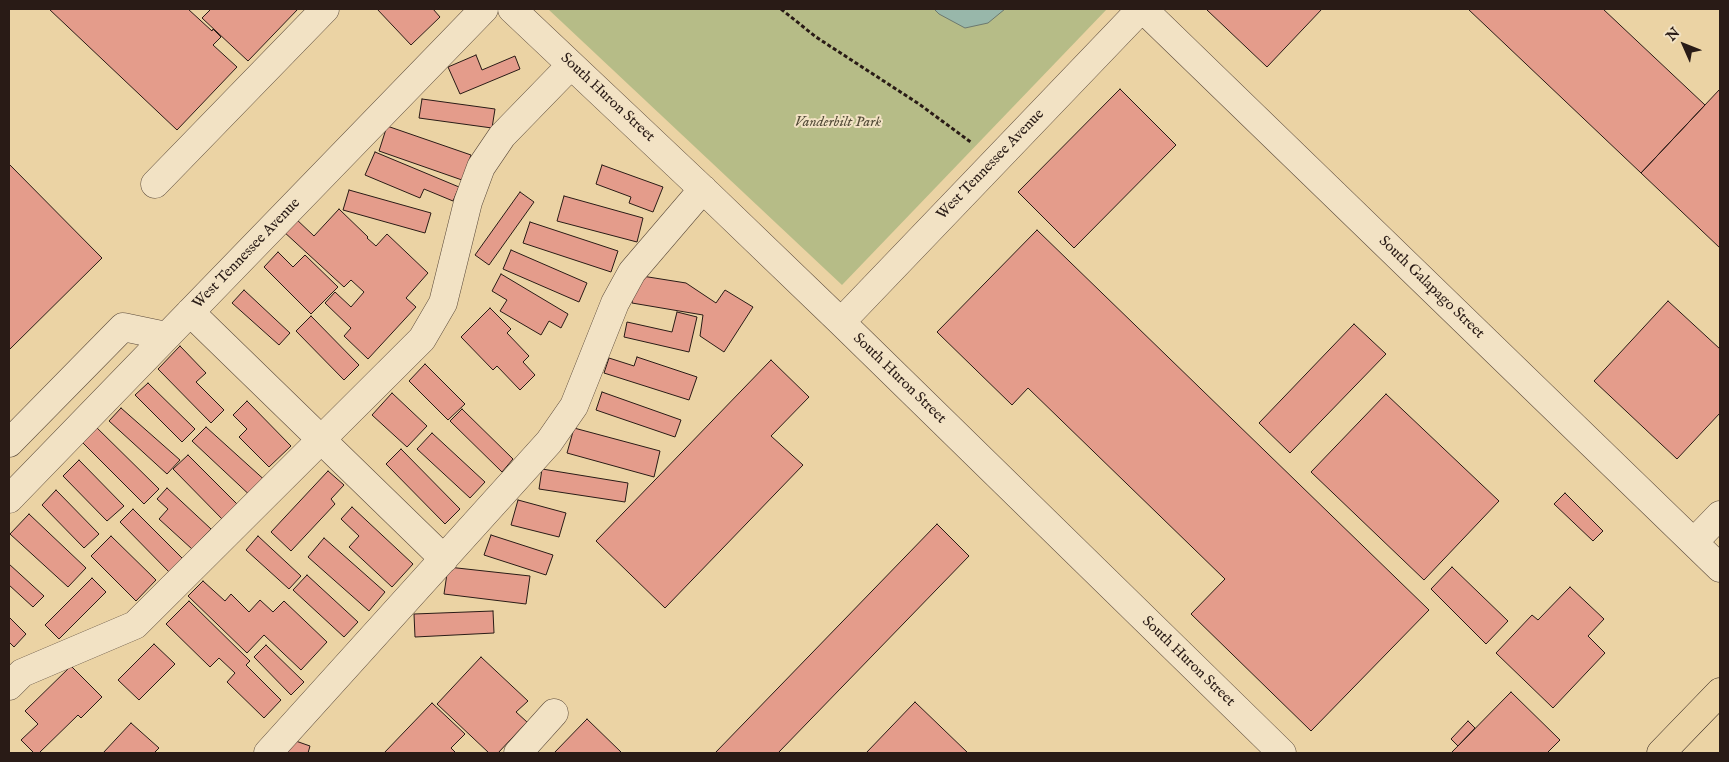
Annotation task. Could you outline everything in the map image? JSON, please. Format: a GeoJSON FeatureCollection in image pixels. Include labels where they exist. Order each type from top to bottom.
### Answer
{"type":"FeatureCollection","features":[{"type":"Feature","properties":{"kind":"main road"},"geometry":{"type":"LineString","coordinates":[[1661,753],[1720,692]]}},
{"type":"Feature","properties":{"kind":"street"},"geometry":{"type":"LineString","coordinates":[[155,184],[325,9]]}},
{"type":"Feature","properties":{"kind":"street","name":"West Tennessee Avenue"},"geometry":{"type":"LineString","coordinates":[[9,499],[484,9]]}},
{"type":"Feature","properties":{"kind":"street","name":"South Huron Street"},"geometry":{"type":"LineString","coordinates":[[512,9],[841,322],[1282,753]]}},
{"type":"Feature","properties":{"kind":"street","name":"West Tennessee Avenue"},"geometry":{"type":"LineString","coordinates":[[841,322],[1142,9]]}},
{"type":"Feature","properties":{"kind":"street","name":"South Galapago Street"},"geometry":{"type":"LineString","coordinates":[[1142,9],[1720,568]]}},
{"type":"Feature","properties":{"kind":"street"},"geometry":{"type":"LineString","coordinates":[[9,686],[22,673],[135,625],[422,339],[443,304],[468,202],[482,167],[502,136],[571,65]]}},
{"type":"Feature","properties":{"kind":"street"},"geometry":{"type":"LineString","coordinates":[[268,753],[549,442],[574,406],[615,303],[632,272],[703,189]]}},
{"type":"Feature","properties":{"kind":"street"},"geometry":{"type":"LineString","coordinates":[[190,312],[444,559]]}},
{"type":"Feature","properties":{"kind":"street"},"geometry":{"type":"LineString","coordinates":[[9,444],[123,328],[166,336]]}},
{"type":"Feature","properties":{"kind":"street"},"geometry":{"type":"LineString","coordinates":[[1694,542],[1720,515]]}},
{"type":"Feature","properties":{"kind":"street"},"geometry":{"type":"LineString","coordinates":[[518,753],[554,713]]}},
{"type":"Feature","properties":{"kind":"path"},"geometry":{"type":"LineString","coordinates":[[781,9],[816,37],[942,120],[994,161]]}},
{"type":"Feature","properties":{"kind":"green space","name":"Vanderbilt Park"},"geometry":{"type":"Polygon","coordinates":[[[548,9],[1107,9],[842,285],[548,9]]]}},
{"type":"Feature","properties":{"kind":"shaded area"},"geometry":{"type":"Polygon","coordinates":[[[934,9],[1005,9],[988,23],[965,28],[939,14],[934,9]]]}},
{"type":"Feature","properties":{"kind":"building"},"geometry":{"type":"Polygon","coordinates":[[[49,9],[188,9],[221,37],[213,45],[237,67],[177,130],[49,9]]]}},
{"type":"Feature","properties":{"kind":"building"},"geometry":{"type":"Polygon","coordinates":[[[211,9],[298,9],[248,61],[202,18],[211,9]]]}},
{"type":"Feature","properties":{"kind":"building"},"geometry":{"type":"Polygon","coordinates":[[[377,9],[433,9],[440,17],[411,45],[377,9]]]}},
{"type":"Feature","properties":{"kind":"building"},"geometry":{"type":"Polygon","coordinates":[[[1322,9],[1267,67],[1207,10],[1322,9]]]}},
{"type":"Feature","properties":{"kind":"building"},"geometry":{"type":"Polygon","coordinates":[[[1468,9],[1603,9],[1705,105],[1641,173],[1468,9]]]}},
{"type":"Feature","properties":{"kind":"building"},"geometry":{"type":"Polygon","coordinates":[[[476,55],[482,70],[515,56],[520,69],[460,94],[448,67],[476,55]]]}},
{"type":"Feature","properties":{"kind":"building"},"geometry":{"type":"Polygon","coordinates":[[[1120,89],[1176,145],[1074,248],[1018,192],[1120,89]]]}},
{"type":"Feature","properties":{"kind":"building"},"geometry":{"type":"Polygon","coordinates":[[[1720,89],[1720,248],[1641,173],[1720,89]]]}},
{"type":"Feature","properties":{"kind":"building"},"geometry":{"type":"Polygon","coordinates":[[[422,99],[495,109],[492,128],[419,118],[422,99]]]}},
{"type":"Feature","properties":{"kind":"building"},"geometry":{"type":"Polygon","coordinates":[[[387,126],[471,155],[462,180],[379,151],[387,126]]]}},
{"type":"Feature","properties":{"kind":"building"},"geometry":{"type":"Polygon","coordinates":[[[375,152],[459,187],[453,201],[424,189],[420,198],[365,175],[375,152]]]}},
{"type":"Feature","properties":{"kind":"building"},"geometry":{"type":"Polygon","coordinates":[[[9,164],[102,258],[9,350],[9,164]]]}},
{"type":"Feature","properties":{"kind":"building"},"geometry":{"type":"Polygon","coordinates":[[[602,165],[663,187],[653,212],[629,203],[631,197],[596,184],[602,165]]]}},
{"type":"Feature","properties":{"kind":"building"},"geometry":{"type":"Polygon","coordinates":[[[349,190],[431,213],[425,233],[343,210],[349,190]]]}},
{"type":"Feature","properties":{"kind":"building"},"geometry":{"type":"Polygon","coordinates":[[[520,192],[534,202],[489,265],[475,255],[520,192]]]}},
{"type":"Feature","properties":{"kind":"building"},"geometry":{"type":"Polygon","coordinates":[[[564,196],[643,218],[637,242],[557,221],[564,196]]]}},
{"type":"Feature","properties":{"kind":"building"},"geometry":{"type":"Polygon","coordinates":[[[339,209],[376,246],[387,234],[428,273],[406,298],[416,307],[368,359],[344,336],[351,328],[325,303],[335,292],[351,307],[364,292],[351,280],[344,287],[283,231],[295,218],[314,236],[339,209]]]}},
{"type":"Feature","properties":{"kind":"building"},"geometry":{"type":"Polygon","coordinates":[[[530,222],[618,251],[611,272],[523,243],[530,222]]]}},
{"type":"Feature","properties":{"kind":"building"},"geometry":{"type":"Polygon","coordinates":[[[1037,230],[1429,610],[1311,731],[1191,614],[1225,579],[1028,388],[1012,405],[937,332],[1037,230]]]}},
{"type":"Feature","properties":{"kind":"building"},"geometry":{"type":"Polygon","coordinates":[[[511,250],[587,283],[579,302],[503,269],[511,250]]]}},
{"type":"Feature","properties":{"kind":"building"},"geometry":{"type":"Polygon","coordinates":[[[278,252],[293,267],[305,255],[338,287],[311,314],[264,267],[278,252]]]}},
{"type":"Feature","properties":{"kind":"building"},"geometry":{"type":"Polygon","coordinates":[[[501,274],[568,314],[561,328],[549,321],[541,335],[500,311],[507,300],[492,291],[501,274]]]}},
{"type":"Feature","properties":{"kind":"building"},"geometry":{"type":"Polygon","coordinates":[[[642,276],[686,283],[716,303],[725,290],[753,307],[724,352],[700,336],[703,315],[632,303],[634,288],[642,276]]]}},
{"type":"Feature","properties":{"kind":"building"},"geometry":{"type":"Polygon","coordinates":[[[244,290],[290,333],[279,345],[232,303],[244,290]]]}},
{"type":"Feature","properties":{"kind":"building"},"geometry":{"type":"Polygon","coordinates":[[[1668,301],[1720,349],[1720,413],[1677,459],[1594,381],[1668,301]]]}},
{"type":"Feature","properties":{"kind":"building"},"geometry":{"type":"Polygon","coordinates":[[[490,308],[511,329],[507,333],[529,356],[523,362],[535,375],[520,390],[497,366],[493,370],[461,337],[490,308]]]}},
{"type":"Feature","properties":{"kind":"building"},"geometry":{"type":"Polygon","coordinates":[[[677,312],[697,317],[689,352],[624,337],[627,322],[672,332],[677,312]]]}},
{"type":"Feature","properties":{"kind":"building"},"geometry":{"type":"Polygon","coordinates":[[[311,316],[359,365],[344,380],[296,331],[311,316]]]}},
{"type":"Feature","properties":{"kind":"building"},"geometry":{"type":"Polygon","coordinates":[[[1354,324],[1386,354],[1290,453],[1259,423],[1354,324]]]}},
{"type":"Feature","properties":{"kind":"building"},"geometry":{"type":"Polygon","coordinates":[[[180,346],[206,373],[196,382],[224,410],[211,423],[158,369],[180,346]]]}},
{"type":"Feature","properties":{"kind":"building"},"geometry":{"type":"Polygon","coordinates":[[[637,357],[697,377],[689,400],[604,373],[609,358],[634,366],[637,357]]]}},
{"type":"Feature","properties":{"kind":"building"},"geometry":{"type":"Polygon","coordinates":[[[771,360],[809,397],[771,436],[803,465],[665,608],[596,541],[771,360]]]}},
{"type":"Feature","properties":{"kind":"building"},"geometry":{"type":"Polygon","coordinates":[[[425,364],[465,404],[448,420],[409,381],[425,364]]]}},
{"type":"Feature","properties":{"kind":"building"},"geometry":{"type":"Polygon","coordinates":[[[148,383],[195,429],[182,442],[135,395],[148,383]]]}},
{"type":"Feature","properties":{"kind":"building"},"geometry":{"type":"Polygon","coordinates":[[[602,392],[681,420],[675,437],[596,410],[602,392]]]}},
{"type":"Feature","properties":{"kind":"building"},"geometry":{"type":"Polygon","coordinates":[[[392,393],[427,426],[407,447],[372,415],[392,393]]]}},
{"type":"Feature","properties":{"kind":"building"},"geometry":{"type":"Polygon","coordinates":[[[1386,394],[1499,501],[1424,580],[1311,472],[1386,394]]]}},
{"type":"Feature","properties":{"kind":"building"},"geometry":{"type":"Polygon","coordinates":[[[247,401],[291,446],[269,467],[239,437],[247,429],[233,415],[247,401]]]}},
{"type":"Feature","properties":{"kind":"building"},"geometry":{"type":"Polygon","coordinates":[[[121,408],[180,460],[167,474],[109,421],[121,408]]]}},
{"type":"Feature","properties":{"kind":"building"},"geometry":{"type":"Polygon","coordinates":[[[462,409],[513,459],[502,472],[450,421],[462,409]]]}},
{"type":"Feature","properties":{"kind":"building"},"geometry":{"type":"Polygon","coordinates":[[[93,424],[159,489],[144,504],[79,439],[93,424]]]}},
{"type":"Feature","properties":{"kind":"building"},"geometry":{"type":"Polygon","coordinates":[[[206,427],[269,484],[255,500],[192,441],[206,427]]]}},
{"type":"Feature","properties":{"kind":"building"},"geometry":{"type":"Polygon","coordinates":[[[574,428],[660,451],[654,477],[567,453],[574,428]]]}},
{"type":"Feature","properties":{"kind":"building"},"geometry":{"type":"Polygon","coordinates":[[[432,433],[485,482],[470,498],[417,449],[432,433]]]}},
{"type":"Feature","properties":{"kind":"building"},"geometry":{"type":"Polygon","coordinates":[[[401,449],[460,509],[445,524],[386,464],[401,449]]]}},
{"type":"Feature","properties":{"kind":"building"},"geometry":{"type":"Polygon","coordinates":[[[188,455],[239,506],[224,521],[173,469],[188,455]]]}},
{"type":"Feature","properties":{"kind":"building"},"geometry":{"type":"Polygon","coordinates":[[[79,460],[124,506],[107,521],[63,476],[79,460]]]}},
{"type":"Feature","properties":{"kind":"building"},"geometry":{"type":"Polygon","coordinates":[[[542,469],[628,483],[625,502],[539,489],[542,469]]]}},
{"type":"Feature","properties":{"kind":"building"},"geometry":{"type":"Polygon","coordinates":[[[328,471],[344,485],[331,499],[335,504],[291,551],[271,532],[328,471]]]}},
{"type":"Feature","properties":{"kind":"building"},"geometry":{"type":"Polygon","coordinates":[[[167,488],[211,529],[192,549],[159,519],[168,509],[157,499],[167,488]]]}},
{"type":"Feature","properties":{"kind":"building"},"geometry":{"type":"Polygon","coordinates":[[[56,490],[99,534],[84,548],[42,505],[56,490]]]}},
{"type":"Feature","properties":{"kind":"building"},"geometry":{"type":"Polygon","coordinates":[[[1565,493],[1603,531],[1593,541],[1554,504],[1565,493]]]}},
{"type":"Feature","properties":{"kind":"building"},"geometry":{"type":"Polygon","coordinates":[[[518,500],[566,513],[559,537],[511,525],[518,500]]]}},
{"type":"Feature","properties":{"kind":"building"},"geometry":{"type":"Polygon","coordinates":[[[352,507],[413,564],[392,587],[349,547],[359,536],[341,519],[352,507]]]}},
{"type":"Feature","properties":{"kind":"building"},"geometry":{"type":"Polygon","coordinates":[[[133,509],[184,560],[171,574],[120,522],[133,509]]]}},
{"type":"Feature","properties":{"kind":"building"},"geometry":{"type":"Polygon","coordinates":[[[29,514],[86,568],[68,587],[10,534],[29,514]]]}},
{"type":"Feature","properties":{"kind":"building"},"geometry":{"type":"Polygon","coordinates":[[[937,524],[969,556],[778,753],[715,753],[937,524]]]}},
{"type":"Feature","properties":{"kind":"building"},"geometry":{"type":"Polygon","coordinates":[[[491,535],[553,555],[546,575],[484,555],[491,535]]]}},
{"type":"Feature","properties":{"kind":"building"},"geometry":{"type":"Polygon","coordinates":[[[111,536],[156,580],[136,601],[91,556],[111,536]]]}},
{"type":"Feature","properties":{"kind":"building"},"geometry":{"type":"Polygon","coordinates":[[[258,536],[301,576],[289,589],[246,550],[258,536]]]}},
{"type":"Feature","properties":{"kind":"building"},"geometry":{"type":"Polygon","coordinates":[[[324,538],[385,592],[369,611],[308,557],[324,538]]]}},
{"type":"Feature","properties":{"kind":"building"},"geometry":{"type":"Polygon","coordinates":[[[9,564],[44,596],[33,607],[9,585],[9,564]]]}},
{"type":"Feature","properties":{"kind":"building"},"geometry":{"type":"Polygon","coordinates":[[[448,567],[530,576],[526,604],[444,594],[448,567]]]}},
{"type":"Feature","properties":{"kind":"building"},"geometry":{"type":"Polygon","coordinates":[[[1452,567],[1508,621],[1486,644],[1431,589],[1452,567]]]}},
{"type":"Feature","properties":{"kind":"building"},"geometry":{"type":"Polygon","coordinates":[[[307,575],[358,622],[344,637],[293,590],[307,575]]]}},
{"type":"Feature","properties":{"kind":"building"},"geometry":{"type":"Polygon","coordinates":[[[92,578],[106,592],[59,639],[45,625],[92,578]]]}},
{"type":"Feature","properties":{"kind":"building"},"geometry":{"type":"Polygon","coordinates":[[[203,581],[225,601],[231,594],[249,612],[260,600],[273,612],[284,601],[327,642],[301,670],[264,635],[247,653],[188,596],[203,581]]]}},
{"type":"Feature","properties":{"kind":"building"},"geometry":{"type":"Polygon","coordinates":[[[1570,587],[1604,619],[1588,636],[1605,653],[1553,708],[1496,653],[1532,615],[1538,620],[1570,587]]]}},
{"type":"Feature","properties":{"kind":"building"},"geometry":{"type":"Polygon","coordinates":[[[189,601],[250,661],[246,665],[281,700],[264,718],[227,682],[235,673],[219,658],[210,667],[166,624],[189,601]]]}},
{"type":"Feature","properties":{"kind":"building"},"geometry":{"type":"Polygon","coordinates":[[[493,611],[494,633],[415,637],[414,614],[493,611]]]}},
{"type":"Feature","properties":{"kind":"building"},"geometry":{"type":"Polygon","coordinates":[[[9,617],[26,634],[14,647],[9,642],[9,617]]]}},
{"type":"Feature","properties":{"kind":"building"},"geometry":{"type":"Polygon","coordinates":[[[154,644],[175,664],[139,700],[118,680],[154,644]]]}},
{"type":"Feature","properties":{"kind":"building"},"geometry":{"type":"Polygon","coordinates":[[[266,645],[304,682],[291,695],[254,657],[266,645]]]}},
{"type":"Feature","properties":{"kind":"building"},"geometry":{"type":"Polygon","coordinates":[[[481,657],[528,701],[516,712],[527,722],[498,753],[489,753],[437,704],[481,657]]]}},
{"type":"Feature","properties":{"kind":"building"},"geometry":{"type":"Polygon","coordinates":[[[71,666],[102,697],[81,718],[78,715],[39,753],[34,753],[21,740],[38,724],[25,711],[71,666]]]}},
{"type":"Feature","properties":{"kind":"building"},"geometry":{"type":"Polygon","coordinates":[[[1511,692],[1560,740],[1547,753],[1451,753],[1511,692]]]}},
{"type":"Feature","properties":{"kind":"building"},"geometry":{"type":"Polygon","coordinates":[[[915,702],[968,753],[866,753],[915,702]]]}},
{"type":"Feature","properties":{"kind":"building"},"geometry":{"type":"Polygon","coordinates":[[[432,703],[465,734],[451,748],[456,753],[384,753],[432,703]]]}},
{"type":"Feature","properties":{"kind":"building"},"geometry":{"type":"Polygon","coordinates":[[[587,719],[622,753],[554,753],[587,719]]]}},
{"type":"Feature","properties":{"kind":"building"},"geometry":{"type":"Polygon","coordinates":[[[1468,721],[1475,728],[1458,746],[1451,739],[1468,721]]]}},
{"type":"Feature","properties":{"kind":"building"},"geometry":{"type":"Polygon","coordinates":[[[131,723],[159,748],[154,753],[103,753],[131,723]]]}},
{"type":"Feature","properties":{"kind":"building"},"geometry":{"type":"Polygon","coordinates":[[[290,739],[310,746],[308,753],[285,753],[290,739]]]}}]}
